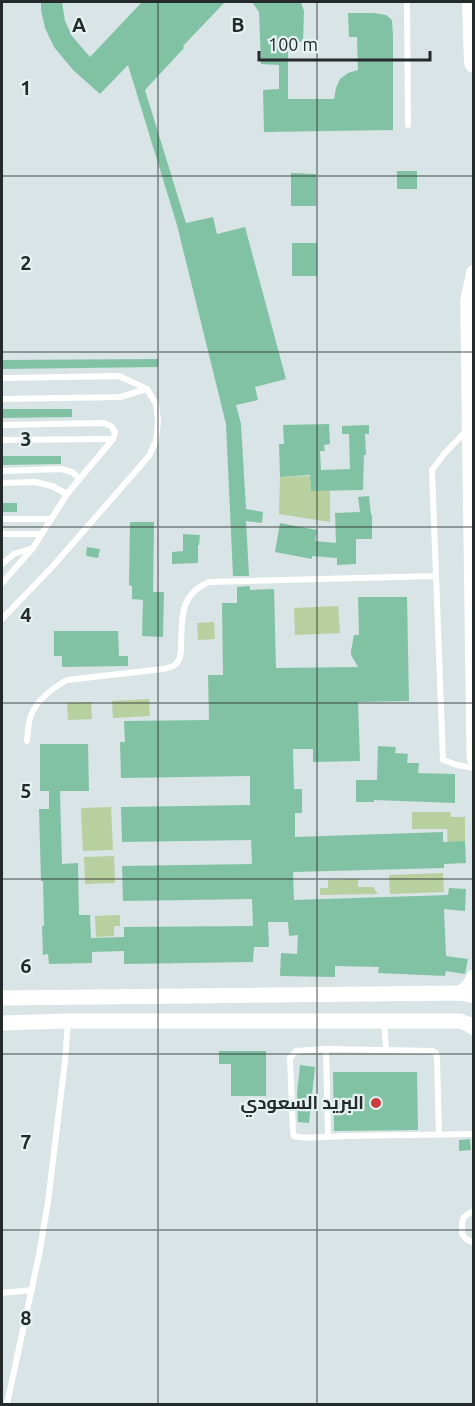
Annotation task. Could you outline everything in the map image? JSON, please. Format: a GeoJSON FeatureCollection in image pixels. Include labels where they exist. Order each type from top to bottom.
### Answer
{"type":"FeatureCollection","features":[{"type":"Feature","properties":{"kind":"main road"},"geometry":{"type":"LineString","coordinates":[[472,2],[474,63]]}},
{"type":"Feature","properties":{"kind":"street"},"geometry":{"type":"LineString","coordinates":[[474,272],[468,299],[474,758]]}},
{"type":"Feature","properties":{"kind":"street"},"geometry":{"type":"LineString","coordinates":[[2,998],[467,995],[474,977]]}},
{"type":"Feature","properties":{"kind":"street"},"geometry":{"type":"LineString","coordinates":[[2,1023],[384,1020],[460,1021],[474,1028]]}},
{"type":"Feature","properties":{"kind":"lane"},"geometry":{"type":"LineString","coordinates":[[407,2],[408,125]]}},
{"type":"Feature","properties":{"kind":"lane"},"geometry":{"type":"LineString","coordinates":[[2,378],[119,376],[147,389],[156,404],[158,422],[156,441],[149,456],[53,566],[2,619]]}},
{"type":"Feature","properties":{"kind":"lane"},"geometry":{"type":"LineString","coordinates":[[2,399],[120,397],[147,389]]}},
{"type":"Feature","properties":{"kind":"lane"},"geometry":{"type":"LineString","coordinates":[[2,425],[104,423],[111,426],[115,432],[112,439],[68,494],[33,548],[2,583]]}},
{"type":"Feature","properties":{"kind":"lane"},"geometry":{"type":"LineString","coordinates":[[469,427],[432,470],[443,760],[474,768]]}},
{"type":"Feature","properties":{"kind":"lane"},"geometry":{"type":"LineString","coordinates":[[2,440],[112,439]]}},
{"type":"Feature","properties":{"kind":"lane"},"geometry":{"type":"LineString","coordinates":[[2,471],[60,469],[72,472],[80,479]]}},
{"type":"Feature","properties":{"kind":"lane"},"geometry":{"type":"LineString","coordinates":[[2,483],[36,482],[52,486],[68,494]]}},
{"type":"Feature","properties":{"kind":"lane"},"geometry":{"type":"LineString","coordinates":[[2,519],[51,519]]}},
{"type":"Feature","properties":{"kind":"lane"},"geometry":{"type":"LineString","coordinates":[[2,534],[41,534]]}},
{"type":"Feature","properties":{"kind":"lane"},"geometry":{"type":"LineString","coordinates":[[2,564],[14,554],[33,548]]}},
{"type":"Feature","properties":{"kind":"lane"},"geometry":{"type":"LineString","coordinates":[[27,741],[31,716],[41,700],[67,680],[163,669],[176,665],[180,658],[183,611],[193,591],[209,582],[436,576]]}},
{"type":"Feature","properties":{"kind":"lane"},"geometry":{"type":"LineString","coordinates":[[384,1020],[386,1050]]}},
{"type":"Feature","properties":{"kind":"lane"},"geometry":{"type":"LineString","coordinates":[[7,1404],[32,1290],[48,1202],[68,1022]]}},
{"type":"Feature","properties":{"kind":"lane"},"geometry":{"type":"LineString","coordinates":[[326,1049],[328,1136]]}},
{"type":"Feature","properties":{"kind":"lane"},"geometry":{"type":"LineString","coordinates":[[439,1135],[436,1053],[432,1051],[326,1049],[296,1051],[290,1058],[294,1136],[300,1137],[328,1136],[439,1135],[474,1134]]}},
{"type":"Feature","properties":{"kind":"lane"},"geometry":{"type":"LineString","coordinates":[[474,1210],[465,1214],[462,1220],[462,1234],[474,1243]]}},
{"type":"Feature","properties":{"kind":"lane"},"geometry":{"type":"LineString","coordinates":[[2,1293],[32,1290]]}},
{"type":"Feature","properties":{"kind":"green space"},"geometry":{"type":"Polygon","coordinates":[[[310,476],[311,490],[330,490],[330,522],[279,514],[280,477],[310,476]]]}},
{"type":"Feature","properties":{"kind":"green space"},"geometry":{"type":"Polygon","coordinates":[[[338,606],[340,633],[295,635],[294,608],[338,606]]]}},
{"type":"Feature","properties":{"kind":"green space"},"geometry":{"type":"Polygon","coordinates":[[[214,622],[215,639],[198,640],[197,623],[214,622]]]}},
{"type":"Feature","properties":{"kind":"green space"},"geometry":{"type":"Polygon","coordinates":[[[149,699],[150,716],[113,718],[112,701],[149,699]]]}},
{"type":"Feature","properties":{"kind":"green space"},"geometry":{"type":"Polygon","coordinates":[[[91,702],[92,719],[68,720],[67,703],[91,702]]]}},
{"type":"Feature","properties":{"kind":"green space"},"geometry":{"type":"Polygon","coordinates":[[[111,807],[113,850],[83,851],[81,808],[111,807]]]}},
{"type":"Feature","properties":{"kind":"green space"},"geometry":{"type":"Polygon","coordinates":[[[412,812],[450,812],[451,817],[465,817],[465,847],[448,847],[447,829],[412,829],[412,812]]]}},
{"type":"Feature","properties":{"kind":"green space"},"geometry":{"type":"Polygon","coordinates":[[[114,856],[115,883],[85,884],[84,857],[114,856]]]}},
{"type":"Feature","properties":{"kind":"green space"},"geometry":{"type":"Polygon","coordinates":[[[443,873],[444,892],[390,894],[389,875],[443,873]]]}},
{"type":"Feature","properties":{"kind":"green space"},"geometry":{"type":"Polygon","coordinates":[[[358,879],[358,887],[373,887],[378,894],[320,895],[320,888],[328,888],[328,880],[358,879]]]}},
{"type":"Feature","properties":{"kind":"green space"},"geometry":{"type":"Polygon","coordinates":[[[120,915],[120,926],[114,926],[114,936],[96,937],[95,916],[120,915]]]}},
{"type":"Feature","properties":{"kind":"building"},"geometry":{"type":"Polygon","coordinates":[[[41,2],[62,2],[65,21],[72,36],[90,57],[142,2],[225,2],[145,90],[186,223],[213,217],[217,234],[245,227],[286,379],[255,387],[258,400],[236,405],[241,424],[246,509],[263,512],[262,523],[246,521],[249,576],[233,576],[226,424],[177,225],[128,65],[100,94],[73,70],[54,47],[45,28],[41,2]]]}},
{"type":"Feature","properties":{"kind":"building"},"geometry":{"type":"Polygon","coordinates":[[[252,2],[301,2],[304,11],[303,42],[288,42],[288,99],[334,99],[340,79],[358,70],[357,37],[349,37],[348,13],[374,13],[386,15],[392,20],[393,130],[264,132],[263,90],[279,89],[279,65],[261,64],[259,12],[252,2]]]}},
{"type":"Feature","properties":{"kind":"building"},"geometry":{"type":"Polygon","coordinates":[[[397,171],[417,171],[417,189],[397,189],[397,171]]]}},
{"type":"Feature","properties":{"kind":"building"},"geometry":{"type":"Polygon","coordinates":[[[291,173],[316,174],[316,206],[291,206],[291,173]]]}},
{"type":"Feature","properties":{"kind":"building"},"geometry":{"type":"Polygon","coordinates":[[[292,243],[317,243],[317,276],[292,276],[292,243]]]}},
{"type":"Feature","properties":{"kind":"building"},"geometry":{"type":"Polygon","coordinates":[[[158,359],[158,367],[2,369],[2,360],[158,359]]]}},
{"type":"Feature","properties":{"kind":"building"},"geometry":{"type":"Polygon","coordinates":[[[2,409],[72,409],[72,417],[2,418],[2,409]]]}},
{"type":"Feature","properties":{"kind":"building"},"geometry":{"type":"Polygon","coordinates":[[[329,424],[330,444],[324,445],[325,451],[320,451],[321,470],[350,469],[349,434],[342,434],[342,426],[369,425],[369,434],[365,434],[363,490],[311,491],[310,475],[280,477],[279,444],[284,444],[283,425],[329,424]]]}},
{"type":"Feature","properties":{"kind":"building"},"geometry":{"type":"Polygon","coordinates":[[[2,456],[61,456],[61,464],[2,465],[2,456]]]}},
{"type":"Feature","properties":{"kind":"building"},"geometry":{"type":"Polygon","coordinates":[[[369,496],[372,539],[356,539],[356,564],[337,565],[337,558],[312,556],[312,559],[275,552],[280,523],[317,530],[315,541],[336,543],[335,513],[360,512],[358,497],[369,496]]]}},
{"type":"Feature","properties":{"kind":"building"},"geometry":{"type":"Polygon","coordinates":[[[2,503],[17,503],[17,512],[2,512],[2,503]]]}},
{"type":"Feature","properties":{"kind":"building"},"geometry":{"type":"Polygon","coordinates":[[[130,522],[154,522],[153,592],[164,592],[163,637],[142,636],[143,600],[132,599],[132,586],[129,585],[130,522]]]}},
{"type":"Feature","properties":{"kind":"building"},"geometry":{"type":"Polygon","coordinates":[[[183,534],[200,535],[198,563],[172,564],[172,552],[183,551],[183,534]]]}},
{"type":"Feature","properties":{"kind":"building"},"geometry":{"type":"Polygon","coordinates":[[[87,547],[100,549],[98,558],[86,556],[87,547]]]}},
{"type":"Feature","properties":{"kind":"building"},"geometry":{"type":"Polygon","coordinates":[[[250,586],[250,590],[274,589],[276,668],[358,667],[351,651],[354,635],[359,635],[358,597],[407,597],[409,701],[358,702],[360,761],[313,762],[313,749],[293,749],[294,789],[302,789],[302,813],[295,813],[295,837],[443,832],[443,842],[465,841],[466,863],[444,864],[444,868],[293,872],[294,900],[448,895],[449,888],[466,889],[465,911],[444,909],[446,956],[468,959],[465,974],[446,971],[445,976],[378,973],[379,967],[335,966],[335,977],[280,976],[281,953],[297,954],[298,935],[289,936],[288,922],[268,922],[269,947],[254,947],[253,962],[124,964],[124,951],[92,952],[92,963],[49,964],[48,954],[43,955],[43,881],[41,881],[39,809],[49,809],[49,791],[40,791],[40,744],[88,744],[89,791],[60,791],[62,864],[78,863],[79,915],[90,915],[91,938],[124,937],[124,927],[253,926],[252,899],[123,901],[122,866],[252,864],[251,840],[122,842],[121,807],[250,805],[250,776],[121,778],[120,742],[125,742],[124,721],[209,720],[208,675],[223,675],[222,603],[237,603],[237,587],[250,586]]]}},
{"type":"Feature","properties":{"kind":"building"},"geometry":{"type":"Polygon","coordinates":[[[54,631],[118,631],[119,656],[128,656],[128,666],[62,667],[62,656],[54,656],[54,631]]]}},
{"type":"Feature","properties":{"kind":"building"},"geometry":{"type":"Polygon","coordinates":[[[378,746],[396,747],[395,753],[408,754],[407,763],[419,763],[418,773],[455,774],[455,803],[374,800],[374,802],[356,802],[356,780],[377,780],[378,746]]]}},
{"type":"Feature","properties":{"kind":"building"},"geometry":{"type":"Polygon","coordinates":[[[219,1051],[266,1051],[266,1096],[231,1096],[231,1064],[219,1064],[219,1051]]]}},
{"type":"Feature","properties":{"kind":"building"},"geometry":{"type":"Polygon","coordinates":[[[300,1065],[315,1067],[309,1123],[298,1122],[297,1093],[300,1065]]]}},
{"type":"Feature","properties":{"kind":"building","name":"البريد السعودي"},"geometry":{"type":"Polygon","coordinates":[[[333,1072],[417,1072],[418,1130],[334,1131],[333,1072]]]}},
{"type":"Feature","properties":{"kind":"building"},"geometry":{"type":"Polygon","coordinates":[[[470,1139],[471,1150],[459,1151],[459,1140],[470,1139]]]}},
{"type":"Feature","properties":{"kind":"place","name":"البريد السعودي"},"geometry":{"type":"Point","coordinates":[376,1103]}}]}
